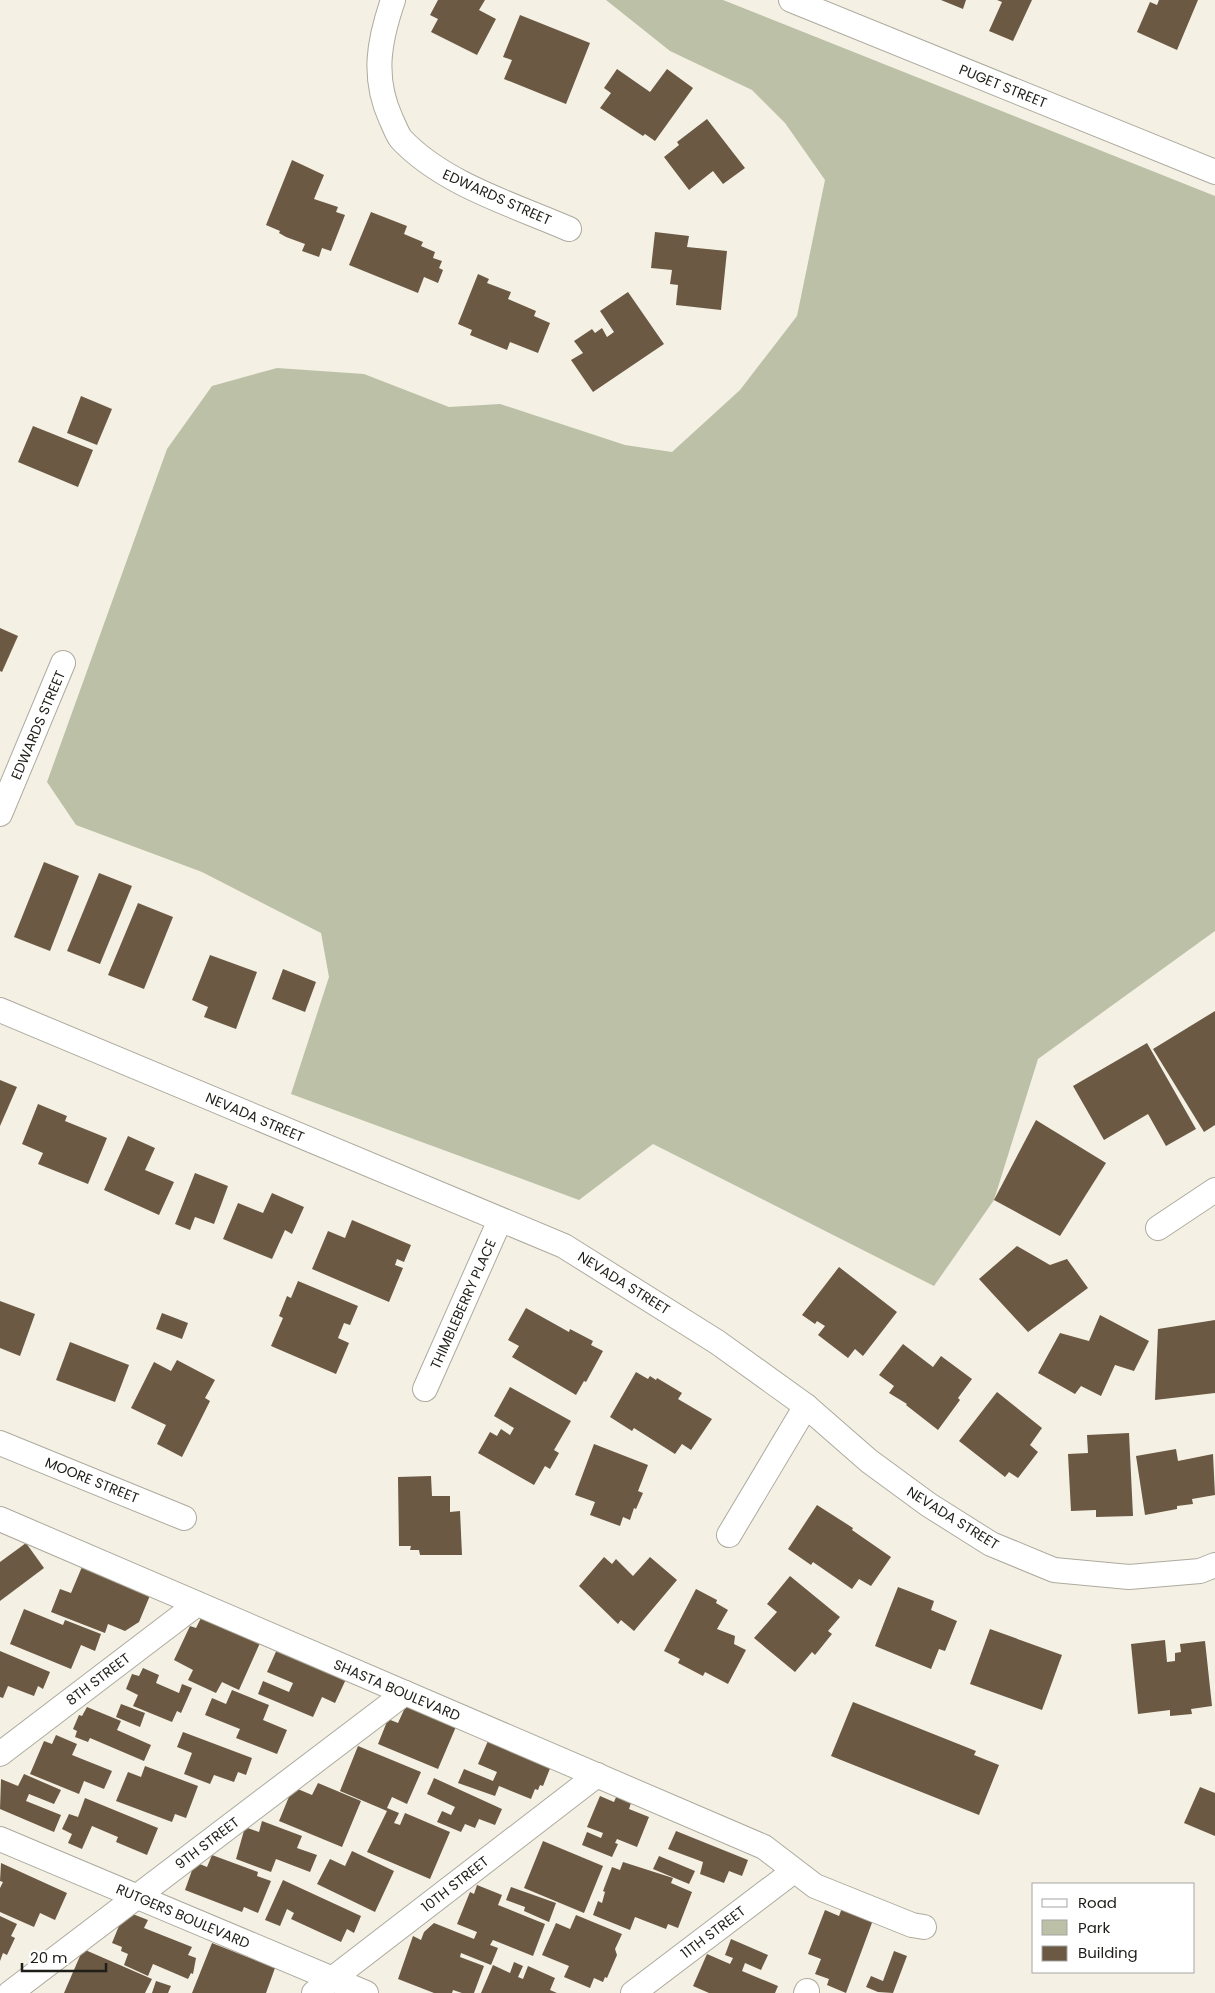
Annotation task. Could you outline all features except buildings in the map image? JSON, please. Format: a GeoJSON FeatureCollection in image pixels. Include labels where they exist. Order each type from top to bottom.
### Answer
{"type":"FeatureCollection","features":[{"type":"Feature","properties":{"kind":"street","name":"EDWARDS STREET"},"geometry":{"type":"LineString","coordinates":[[393,0],[384,27],[378,66],[385,104],[400,138],[442,173],[569,229]]}},
{"type":"Feature","properties":{"kind":"street","name":"PUGET STREET"},"geometry":{"type":"LineString","coordinates":[[791,0],[1215,172]]}},
{"type":"Feature","properties":{"kind":"street","name":"EDWARDS STREET"},"geometry":{"type":"LineString","coordinates":[[0,814],[64,663]]}},
{"type":"Feature","properties":{"kind":"street","name":"NEVADA STREET"},"geometry":{"type":"LineString","coordinates":[[0,1010],[564,1246],[649,1297],[717,1342],[806,1406],[870,1461],[929,1505],[990,1544],[1054,1570],[1129,1577],[1200,1571],[1215,1565]]}},
{"type":"Feature","properties":{"kind":"street"},"geometry":{"type":"LineString","coordinates":[[1158,1228],[1215,1190]]}},
{"type":"Feature","properties":{"kind":"street","name":"THIMBLEBERRY PLACE"},"geometry":{"type":"LineString","coordinates":[[425,1389],[500,1220]]}},
{"type":"Feature","properties":{"kind":"street"},"geometry":{"type":"LineString","coordinates":[[729,1535],[806,1406]]}},
{"type":"Feature","properties":{"kind":"street","name":"MOORE STREET"},"geometry":{"type":"LineString","coordinates":[[0,1443],[184,1518]]}},
{"type":"Feature","properties":{"kind":"street","name":"SHASTA BOULEVARD"},"geometry":{"type":"LineString","coordinates":[[0,1520],[764,1847],[816,1886],[912,1925],[924,1927]]}},
{"type":"Feature","properties":{"kind":"street","name":"8TH STREET"},"geometry":{"type":"LineString","coordinates":[[0,1754],[197,1604]]}},
{"type":"Feature","properties":{"kind":"street","name":"9TH STREET"},"geometry":{"type":"LineString","coordinates":[[10,1993],[405,1693]]}},
{"type":"Feature","properties":{"kind":"street","name":"10TH STREET"},"geometry":{"type":"LineString","coordinates":[[324,1986],[596,1775]]}},
{"type":"Feature","properties":{"kind":"street","name":"RUTGERS BOULEVARD"},"geometry":{"type":"LineString","coordinates":[[0,1839],[136,1897],[324,1986],[366,1993]]}},
{"type":"Feature","properties":{"kind":"street","name":"11TH STREET"},"geometry":{"type":"LineString","coordinates":[[633,1993],[786,1877],[789,1867]]}},
{"type":"Feature","properties":{"kind":"green space"},"geometry":{"type":"Polygon","coordinates":[[[606,0],[723,0],[1215,196],[1215,931],[1038,1059],[994,1200],[934,1286],[653,1144],[579,1200],[291,1094],[329,977],[321,933],[202,872],[76,825],[47,782],[167,449],[212,386],[277,368],[364,374],[449,407],[500,404],[625,445],[672,452],[740,390],[797,316],[825,180],[785,123],[752,90],[670,51],[606,0]]]}}]}
